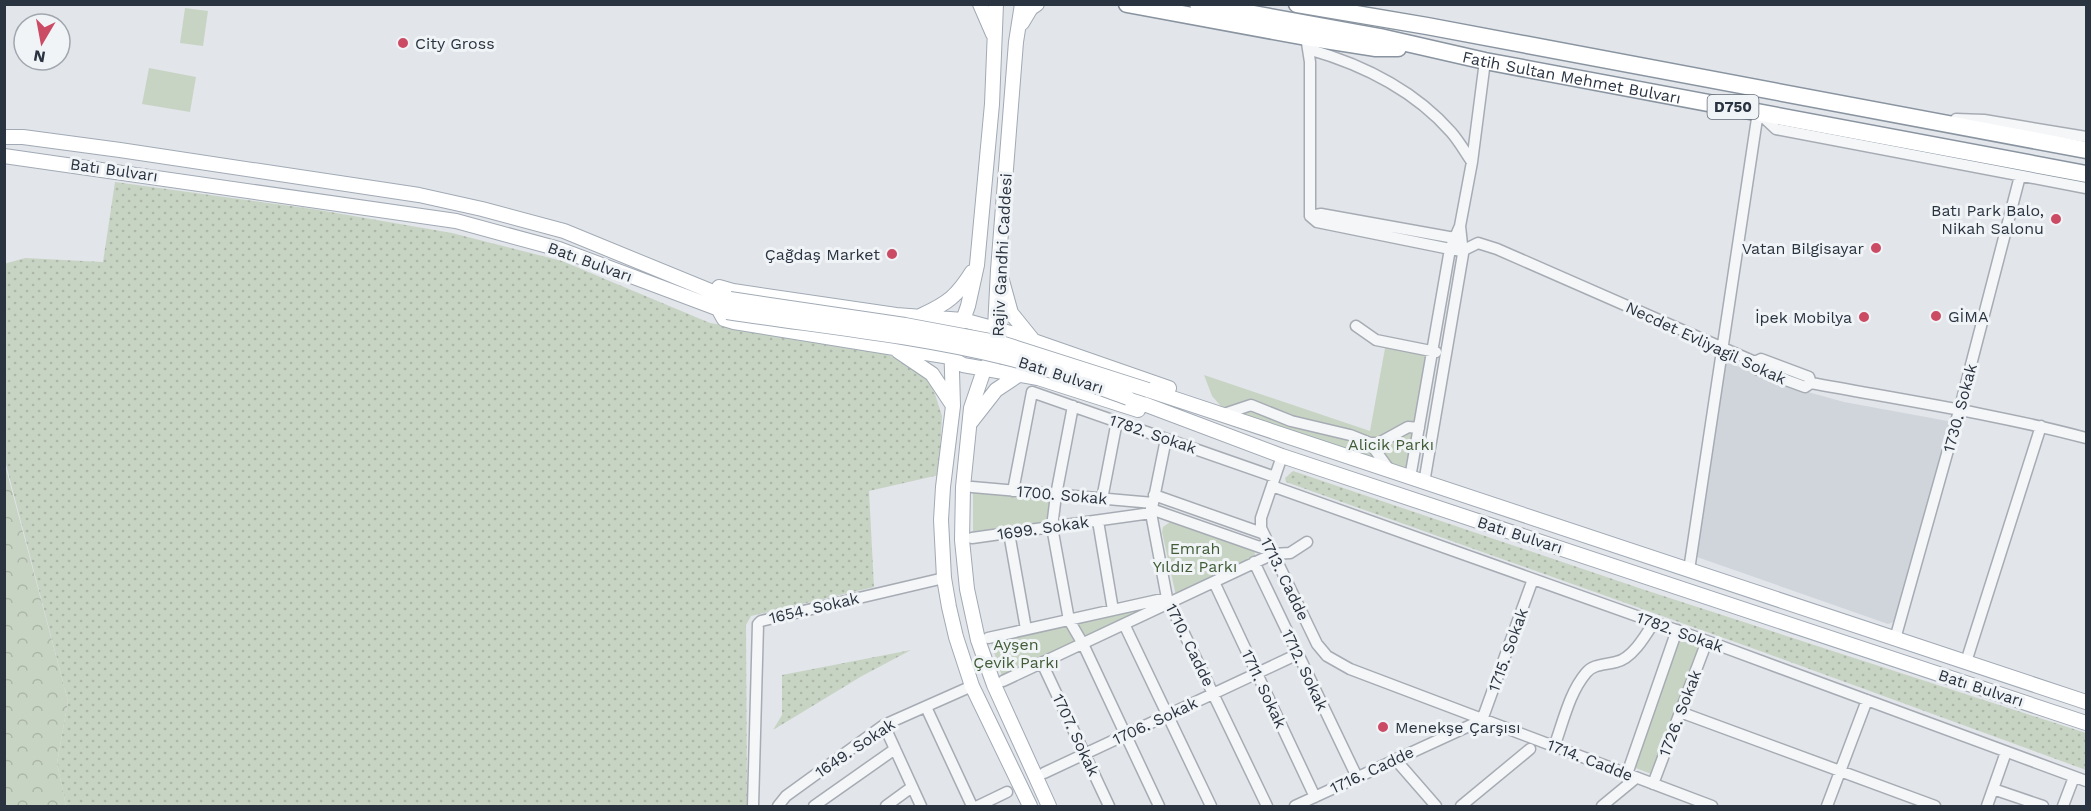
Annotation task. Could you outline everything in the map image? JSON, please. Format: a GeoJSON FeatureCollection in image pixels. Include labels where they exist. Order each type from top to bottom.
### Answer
{"type":"FeatureCollection","features":[{"type":"Feature","properties":{"kind":"highway"},"geometry":{"type":"LineString","coordinates":[[1127,4],[1307,43],[1376,48],[1424,48]]}},
{"type":"Feature","properties":{"kind":"highway","name":"Fatih Sultan Mehmet Bulvarı"},"geometry":{"type":"LineString","coordinates":[[1198,4],[1380,37],[1485,61],[2086,174]]}},
{"type":"Feature","properties":{"kind":"highway","name":"Fatih Sultan Mehmet Bulvarı"},"geometry":{"type":"LineString","coordinates":[[1297,4],[1427,26],[2086,150]]}},
{"type":"Feature","properties":{"kind":"highway"},"geometry":{"type":"LineString","coordinates":[[1363,4],[1381,8],[1427,26]]}},
{"type":"Feature","properties":{"kind":"main road"},"geometry":{"type":"LineString","coordinates":[[980,4],[995,39]]}},
{"type":"Feature","properties":{"kind":"main road","name":"Rajiv Gandhi Caddesi"},"geometry":{"type":"LineString","coordinates":[[996,4],[992,104],[977,265],[963,320],[954,329],[951,337],[953,406],[941,520],[944,578],[956,637],[972,686],[1030,807]]}},
{"type":"Feature","properties":{"kind":"main road","name":"Rajiv Gandhi Caddesi"},"geometry":{"type":"LineString","coordinates":[[1022,4],[1016,42],[998,270],[995,328],[997,348],[993,361],[985,367],[971,408],[962,515],[963,564],[971,610],[987,668],[1049,807]]}},
{"type":"Feature","properties":{"kind":"main road"},"geometry":{"type":"LineString","coordinates":[[1016,42],[1023,19],[1037,4]]}},
{"type":"Feature","properties":{"kind":"main road","name":"Batı Bulvarı"},"geometry":{"type":"LineString","coordinates":[[4,137],[22,137],[131,152],[411,194],[482,209],[564,231],[703,289],[725,307],[905,325],[1001,343],[2086,702]]}},
{"type":"Feature","properties":{"kind":"main road","name":"Batı Bulvarı"},"geometry":{"type":"LineString","coordinates":[[4,156],[456,220],[559,249],[725,307],[1003,357],[1128,398],[1282,456],[2086,723]]}},
{"type":"Feature","properties":{"kind":"main road"},"geometry":{"type":"LineString","coordinates":[[920,316],[947,304],[956,296],[977,265]]}},
{"type":"Feature","properties":{"kind":"main road"},"geometry":{"type":"LineString","coordinates":[[998,270],[1003,280],[1011,313],[1036,342]]}},
{"type":"Feature","properties":{"kind":"main road"},"geometry":{"type":"LineString","coordinates":[[703,289],[715,285],[733,291],[896,315],[963,320],[995,328],[1157,384],[1240,417],[1244,423]]}},
{"type":"Feature","properties":{"kind":"main road"},"geometry":{"type":"LineString","coordinates":[[725,307],[724,319],[734,322],[950,357],[963,365],[1020,374],[1065,386],[1200,432],[1215,430]]}},
{"type":"Feature","properties":{"kind":"main road"},"geometry":{"type":"LineString","coordinates":[[891,347],[932,374],[953,406]]}},
{"type":"Feature","properties":{"kind":"main road"},"geometry":{"type":"LineString","coordinates":[[970,424],[996,390],[1020,374]]}},
{"type":"Feature","properties":{"kind":"street"},"geometry":{"type":"LineString","coordinates":[[1307,43],[1380,77],[1420,101],[1452,133],[1472,162]]}},
{"type":"Feature","properties":{"kind":"street"},"geometry":{"type":"LineString","coordinates":[[1307,43],[1310,62],[1310,216],[1317,222],[1449,249],[1459,243]]}},
{"type":"Feature","properties":{"kind":"street"},"geometry":{"type":"LineString","coordinates":[[1417,480],[1446,354],[1460,225],[1472,162],[1485,61]]}},
{"type":"Feature","properties":{"kind":"street"},"geometry":{"type":"LineString","coordinates":[[1758,112],[1776,129],[2086,187]]}},
{"type":"Feature","properties":{"kind":"street"},"geometry":{"type":"LineString","coordinates":[[1689,570],[1758,112]]}},
{"type":"Feature","properties":{"kind":"street"},"geometry":{"type":"LineString","coordinates":[[1916,118],[1984,120],[2086,137]]}},
{"type":"Feature","properties":{"kind":"street"},"geometry":{"type":"LineString","coordinates":[[2039,165],[2086,187]]}},
{"type":"Feature","properties":{"kind":"street","name":"1730. Sokak"},"geometry":{"type":"LineString","coordinates":[[1895,639],[1959,411],[2020,176]]}},
{"type":"Feature","properties":{"kind":"street"},"geometry":{"type":"LineString","coordinates":[[1310,216],[1321,214],[1459,243]]}},
{"type":"Feature","properties":{"kind":"street","name":"Necdet Evliyagil Sokak"},"geometry":{"type":"LineString","coordinates":[[1459,243],[1478,243],[1497,249],[1755,362],[1756,369],[1805,387],[1811,383],[2042,426],[2086,438]]}},
{"type":"Feature","properties":{"kind":"street"},"geometry":{"type":"LineString","coordinates":[[1417,480],[1419,428],[1449,249]]}},
{"type":"Feature","properties":{"kind":"street"},"geometry":{"type":"LineString","coordinates":[[1356,326],[1376,340],[1446,354]]}},
{"type":"Feature","properties":{"kind":"street","name":"1782. Sokak"},"geometry":{"type":"LineString","coordinates":[[1014,491],[1032,392],[1166,439],[1273,482],[1533,579],[2086,781]]}},
{"type":"Feature","properties":{"kind":"street"},"geometry":{"type":"LineString","coordinates":[[1227,413],[1251,405],[1291,421],[1350,435],[1370,443],[1379,443],[1408,427],[1419,428]]}},
{"type":"Feature","properties":{"kind":"street"},"geometry":{"type":"LineString","coordinates":[[1073,406],[1052,527],[1069,620],[1083,644],[1159,807]]}},
{"type":"Feature","properties":{"kind":"street"},"geometry":{"type":"LineString","coordinates":[[1102,499],[1117,422]]}},
{"type":"Feature","properties":{"kind":"street"},"geometry":{"type":"LineString","coordinates":[[1308,444],[1313,426]]}},
{"type":"Feature","properties":{"kind":"street"},"geometry":{"type":"LineString","coordinates":[[1966,662],[2042,426]]}},
{"type":"Feature","properties":{"kind":"street","name":"1710. Cadde"},"geometry":{"type":"LineString","coordinates":[[1166,439],[1152,505],[1168,600],[1267,807]]}},
{"type":"Feature","properties":{"kind":"street"},"geometry":{"type":"LineString","coordinates":[[1370,443],[1392,472]]}},
{"type":"Feature","properties":{"kind":"street","name":"1713. Cadde"},"geometry":{"type":"LineString","coordinates":[[1282,456],[1261,518],[1262,533],[1317,644],[1333,661]]}},
{"type":"Feature","properties":{"kind":"street","name":"1700. Sokak"},"geometry":{"type":"LineString","coordinates":[[972,487],[1152,505]]}},
{"type":"Feature","properties":{"kind":"street"},"geometry":{"type":"LineString","coordinates":[[1152,505],[1262,533]]}},
{"type":"Feature","properties":{"kind":"street"},"geometry":{"type":"LineString","coordinates":[[1152,505],[1272,552],[1290,553],[1307,542]]}},
{"type":"Feature","properties":{"kind":"street","name":"1699. Sokak"},"geometry":{"type":"LineString","coordinates":[[972,538],[1098,521],[1152,505]]}},
{"type":"Feature","properties":{"kind":"street"},"geometry":{"type":"LineString","coordinates":[[1098,521],[1113,610]]}},
{"type":"Feature","properties":{"kind":"street"},"geometry":{"type":"LineString","coordinates":[[1009,533],[1026,629]]}},
{"type":"Feature","properties":{"kind":"street"},"geometry":{"type":"LineString","coordinates":[[1003,681],[1124,624],[1168,600],[1214,582],[1272,552]]}},
{"type":"Feature","properties":{"kind":"street","name":"1712. Sokak"},"geometry":{"type":"LineString","coordinates":[[1254,562],[1356,777]]}},
{"type":"Feature","properties":{"kind":"street","name":"1654. Sokak"},"geometry":{"type":"LineString","coordinates":[[753,807],[758,624],[761,621],[944,578]]}},
{"type":"Feature","properties":{"kind":"street","name":"1715. Sokak"},"geometry":{"type":"LineString","coordinates":[[1482,720],[1533,579]]}},
{"type":"Feature","properties":{"kind":"street","name":"1711. Sokak"},"geometry":{"type":"LineString","coordinates":[[1214,582],[1315,797]]}},
{"type":"Feature","properties":{"kind":"street"},"geometry":{"type":"LineString","coordinates":[[988,638],[1168,600]]}},
{"type":"Feature","properties":{"kind":"street"},"geometry":{"type":"LineString","coordinates":[[1554,747],[1572,698],[1586,673],[1601,664],[1618,662],[1640,645],[1654,622]]}},
{"type":"Feature","properties":{"kind":"street"},"geometry":{"type":"LineString","coordinates":[[1124,624],[1211,807]]}},
{"type":"Feature","properties":{"kind":"street","name":"1726. Sokak"},"geometry":{"type":"LineString","coordinates":[[1632,776],[1677,630]]}},
{"type":"Feature","properties":{"kind":"street","name":"1726. Sokak"},"geometry":{"type":"LineString","coordinates":[[1653,784],[1707,641]]}},
{"type":"Feature","properties":{"kind":"street","name":"1706. Sokak"},"geometry":{"type":"LineString","coordinates":[[1044,773],[1298,654]]}},
{"type":"Feature","properties":{"kind":"street","name":"1714. Cadde"},"geometry":{"type":"LineString","coordinates":[[1333,661],[1712,807]]}},
{"type":"Feature","properties":{"kind":"street","name":"1707. Sokak"},"geometry":{"type":"LineString","coordinates":[[1042,663],[1109,807]]}},
{"type":"Feature","properties":{"kind":"street","name":"1649. Sokak"},"geometry":{"type":"LineString","coordinates":[[778,807],[786,796],[884,725],[972,686]]}},
{"type":"Feature","properties":{"kind":"street"},"geometry":{"type":"LineString","coordinates":[[1827,807],[1867,700]]}},
{"type":"Feature","properties":{"kind":"street"},"geometry":{"type":"LineString","coordinates":[[926,707],[972,807]]}},
{"type":"Feature","properties":{"kind":"street"},"geometry":{"type":"LineString","coordinates":[[1680,712],[1935,807]]}},
{"type":"Feature","properties":{"kind":"street","name":"1716. Cadde"},"geometry":{"type":"LineString","coordinates":[[1295,807],[1482,720]]}},
{"type":"Feature","properties":{"kind":"street"},"geometry":{"type":"LineString","coordinates":[[884,725],[921,807]]}},
{"type":"Feature","properties":{"kind":"street"},"geometry":{"type":"LineString","coordinates":[[814,807],[895,749]]}},
{"type":"Feature","properties":{"kind":"street"},"geometry":{"type":"LineString","coordinates":[[1461,807],[1530,749]]}},
{"type":"Feature","properties":{"kind":"street"},"geometry":{"type":"LineString","coordinates":[[1987,807],[2007,752]]}},
{"type":"Feature","properties":{"kind":"street"},"geometry":{"type":"LineString","coordinates":[[1395,759],[1436,807]]}},
{"type":"Feature","properties":{"kind":"street"},"geometry":{"type":"LineString","coordinates":[[1602,807],[1632,776]]}},
{"type":"Feature","properties":{"kind":"street"},"geometry":{"type":"LineString","coordinates":[[2063,807],[2074,777]]}},
{"type":"Feature","properties":{"kind":"street"},"geometry":{"type":"LineString","coordinates":[[885,807],[912,787]]}},
{"type":"Feature","properties":{"kind":"street"},"geometry":{"type":"LineString","coordinates":[[1993,789],[2043,807]]}},
{"type":"Feature","properties":{"kind":"street"},"geometry":{"type":"LineString","coordinates":[[978,807],[1008,792]]}},
{"type":"Feature","properties":{"kind":"shaded area"},"geometry":{"type":"Polygon","coordinates":[[[1726,362],[1797,389],[1844,402],[1953,422],[1894,622],[1888,624],[1697,557],[1726,362]]]}},
{"type":"Feature","properties":{"kind":"green space"},"geometry":{"type":"Polygon","coordinates":[[[185,8],[208,11],[203,46],[180,43],[185,8]]]}},
{"type":"Feature","properties":{"kind":"green space"},"geometry":{"type":"Polygon","coordinates":[[[149,68],[196,77],[190,112],[142,104],[149,68]]]}},
{"type":"Feature","properties":{"kind":"green space"},"geometry":{"type":"Polygon","coordinates":[[[115,182],[313,209],[452,233],[562,261],[710,323],[879,351],[909,363],[927,379],[942,416],[939,475],[869,491],[874,587],[751,616],[746,625],[747,806],[66,806],[57,763],[68,701],[5,461],[4,264],[25,258],[103,262],[115,182]]]}},
{"type":"Feature","properties":{"kind":"green space","name":"Alicik Parkı"},"geometry":{"type":"Polygon","coordinates":[[[1386,343],[1432,351],[1410,478],[1227,413],[1212,396],[1204,375],[1370,431],[1386,343]]]}},
{"type":"Feature","properties":{"kind":"green space"},"geometry":{"type":"Polygon","coordinates":[[[4,461],[68,701],[57,763],[66,806],[5,806],[4,461]]]}},
{"type":"Feature","properties":{"kind":"green space"},"geometry":{"type":"Polygon","coordinates":[[[1293,471],[1645,590],[2086,733],[2086,770],[1286,482],[1285,478],[1293,471]]]}},
{"type":"Feature","properties":{"kind":"green space"},"geometry":{"type":"Polygon","coordinates":[[[973,491],[1050,499],[1048,526],[973,535],[973,491]]]}},
{"type":"Feature","properties":{"kind":"green space","name":"Emrah Yıldız Parkı"},"geometry":{"type":"Polygon","coordinates":[[[1170,522],[1254,550],[1254,558],[1176,596],[1162,532],[1163,527],[1170,522]]]}},
{"type":"Feature","properties":{"kind":"green space"},"geometry":{"type":"Polygon","coordinates":[[[1159,604],[1084,641],[1074,622],[1159,604]]]}},
{"type":"Feature","properties":{"kind":"green space","name":"Ayşen Çevik Parkı"},"geometry":{"type":"Polygon","coordinates":[[[1069,623],[1080,642],[1003,679],[990,640],[1069,623]]]}},
{"type":"Feature","properties":{"kind":"green space"},"geometry":{"type":"Polygon","coordinates":[[[1678,639],[1700,646],[1654,775],[1633,767],[1678,639]]]}},
{"type":"Feature","properties":{"kind":"green space"},"geometry":{"type":"Polygon","coordinates":[[[911,650],[862,676],[773,730],[782,715],[782,675],[911,650]]]}},
{"type":"Feature","properties":{"kind":"place","name":"City Gross"},"geometry":{"type":"Point","coordinates":[403,43]}},
{"type":"Feature","properties":{"kind":"place","name":"Batı Park Balo, Nikah Salonu"},"geometry":{"type":"Point","coordinates":[2056,219]}},
{"type":"Feature","properties":{"kind":"place","name":"Vatan Bilgisayar"},"geometry":{"type":"Point","coordinates":[1876,248]}},
{"type":"Feature","properties":{"kind":"place","name":"Çağdaş Market"},"geometry":{"type":"Point","coordinates":[892,254]}},
{"type":"Feature","properties":{"kind":"place","name":"GİMA"},"geometry":{"type":"Point","coordinates":[1936,316]}},
{"type":"Feature","properties":{"kind":"place","name":"İpek Mobilya"},"geometry":{"type":"Point","coordinates":[1864,317]}},
{"type":"Feature","properties":{"kind":"place","name":"Menekşe Çarşısı"},"geometry":{"type":"Point","coordinates":[1383,727]}}]}
